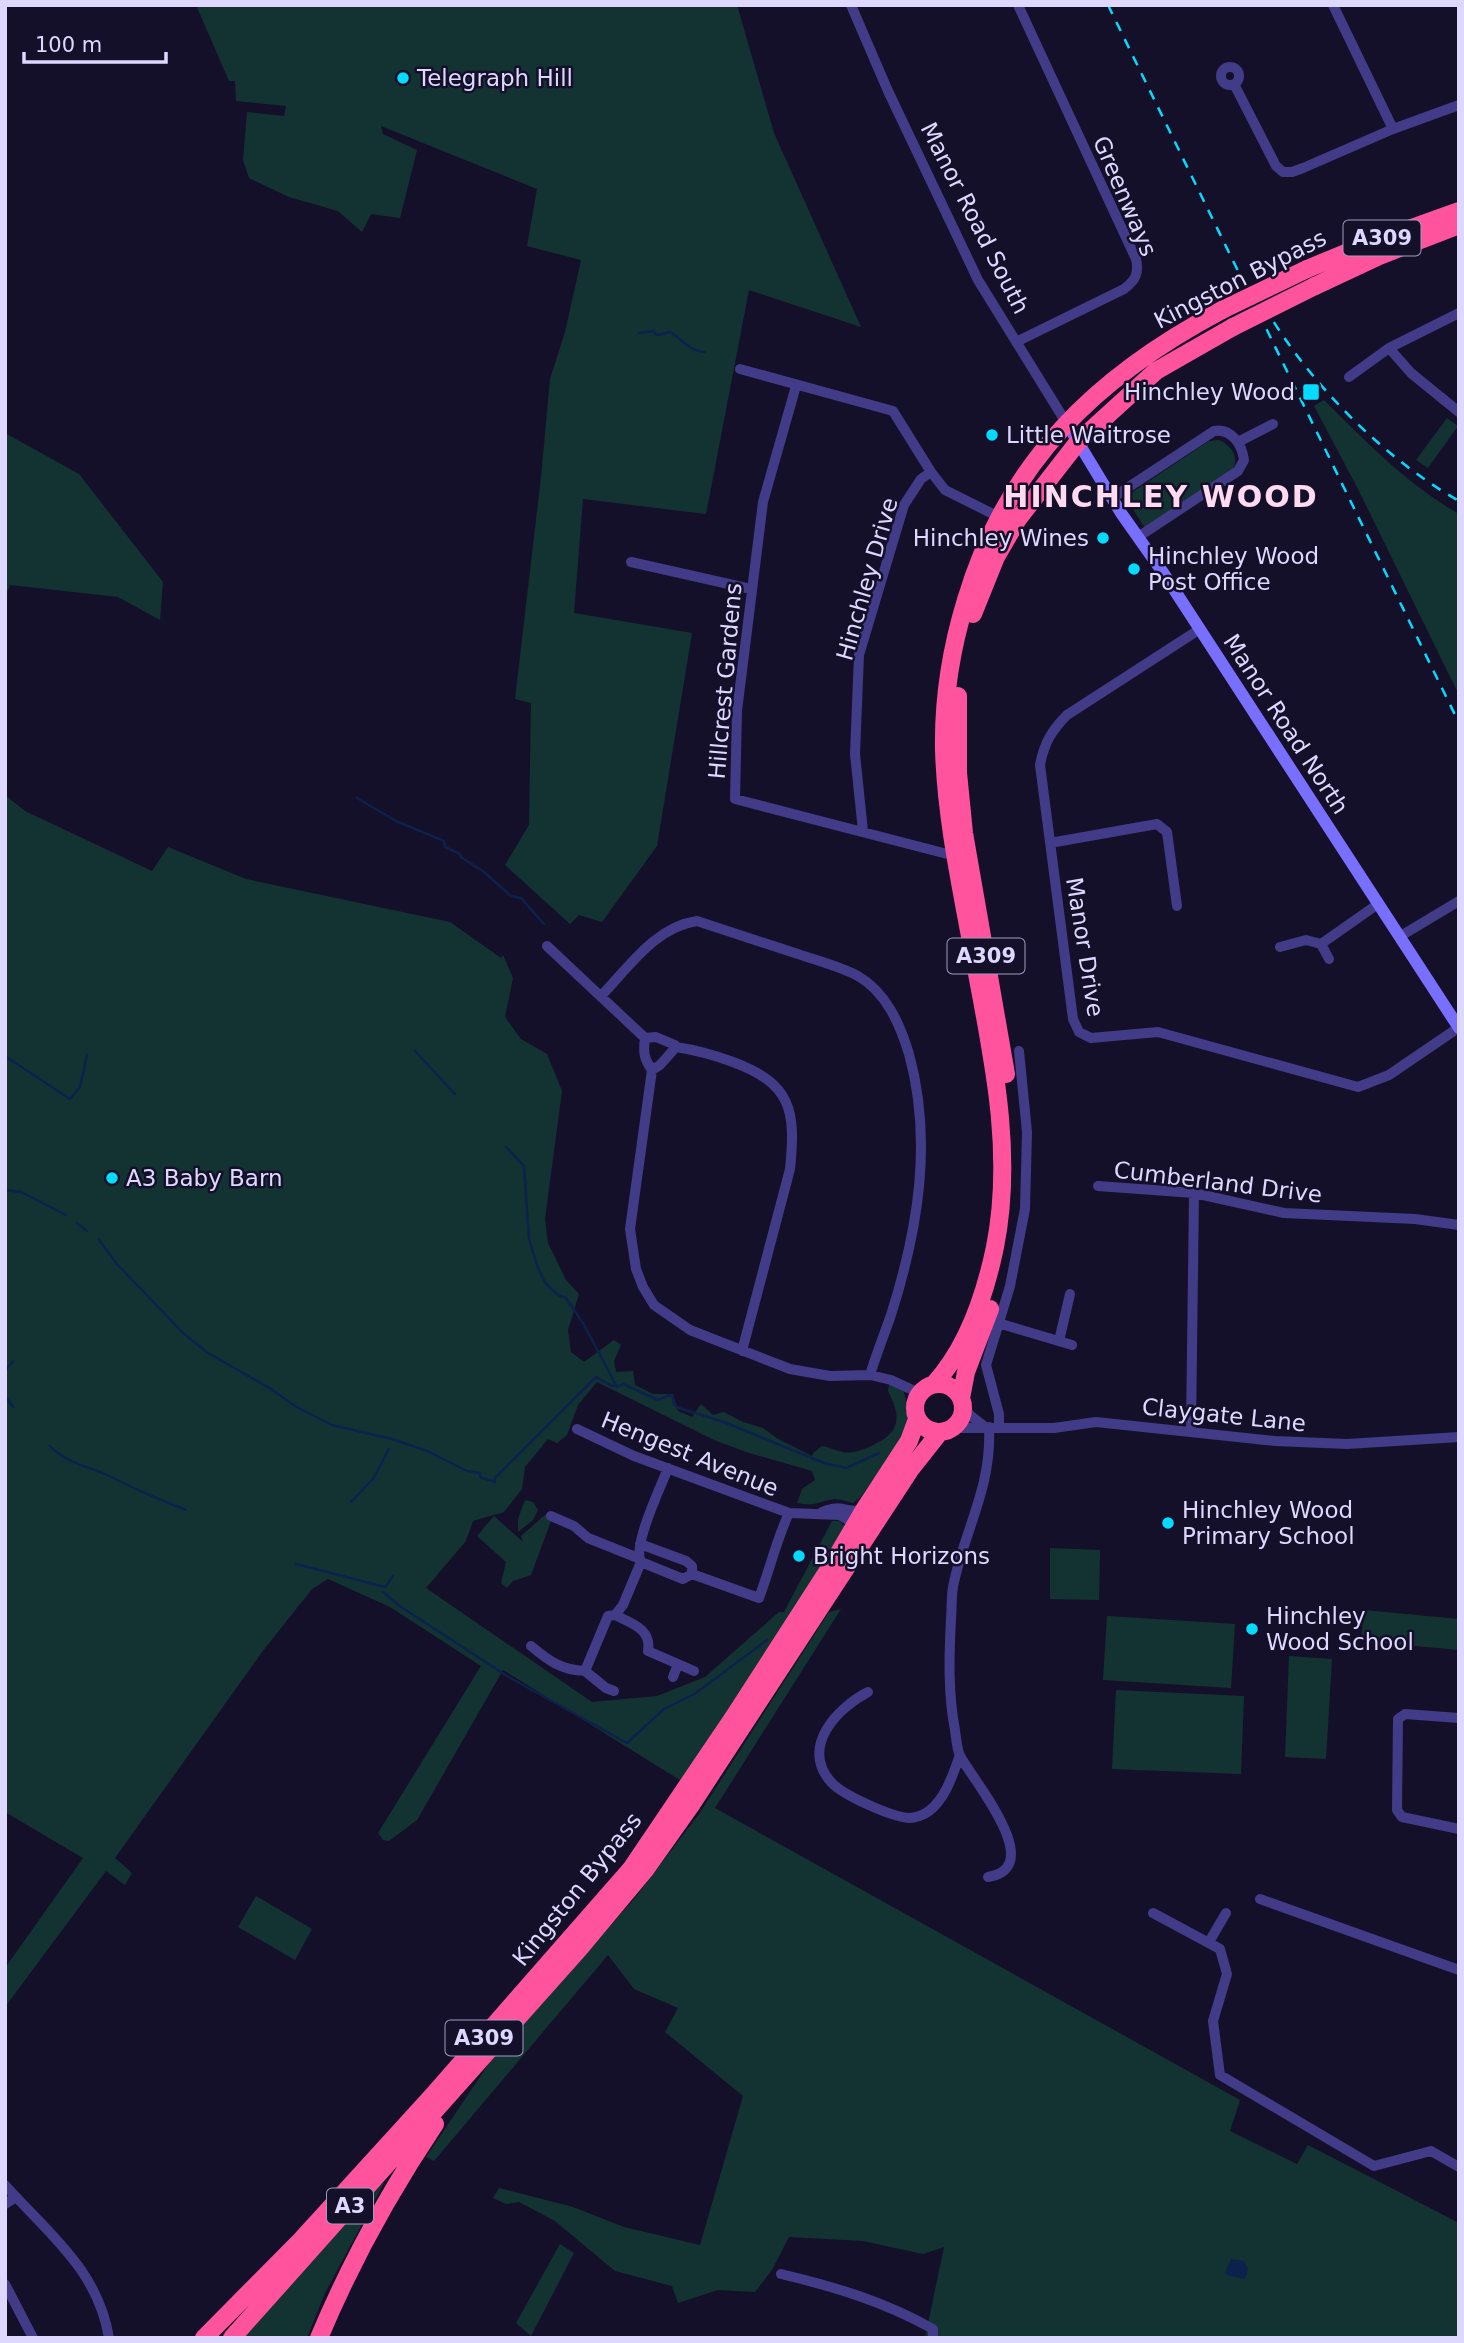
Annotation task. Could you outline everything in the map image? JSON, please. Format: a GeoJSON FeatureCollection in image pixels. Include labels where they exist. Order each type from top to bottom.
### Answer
{"type":"FeatureCollection","features":[{"type":"Feature","properties":{"kind":"highway","name":"Kingston Bypass"},"geometry":{"type":"LineString","coordinates":[[927,1389],[948,1369],[976,1314],[991,1267],[1003,1188],[1003,1150],[998,1099],[955,856],[946,795],[944,746],[949,665],[970,586],[998,515],[1023,476],[1067,424],[1118,376],[1144,356],[1222,310],[1307,269],[1459,211]]}},
{"type":"Feature","properties":{"kind":"highway","name":"Kingston Bypass"},"geometry":{"type":"LineString","coordinates":[[962,1402],[966,1372],[997,1288],[1013,1194],[1013,1137],[1003,1048],[964,833],[958,773],[957,706],[963,652],[970,622],[996,557],[1018,519],[1078,442],[1156,371],[1233,327],[1315,286],[1379,256],[1459,225]]}},
{"type":"Feature","properties":{"kind":"highway"},"geometry":{"type":"LineString","coordinates":[[1067,424],[1082,424],[1129,386],[1156,371]]}},
{"type":"Feature","properties":{"kind":"highway"},"geometry":{"type":"LineString","coordinates":[[998,515],[1017,497],[1061,444],[1072,440],[1078,442]]}},
{"type":"Feature","properties":{"kind":"highway"},"geometry":{"type":"LineString","coordinates":[[951,1387],[962,1402],[960,1420],[946,1430],[929,1430],[917,1419],[914,1409],[927,1389],[951,1387]]}},
{"type":"Feature","properties":{"kind":"highway","name":"Kingston Bypass"},"geometry":{"type":"LineString","coordinates":[[204,2338],[337,2201],[631,1868],[736,1715],[909,1441],[917,1419]]}},
{"type":"Feature","properties":{"kind":"highway","name":"Kingston Bypass"},"geometry":{"type":"LineString","coordinates":[[468,2075],[645,1870],[691,1805],[901,1483],[931,1441],[946,1430]]}},
{"type":"Feature","properties":{"kind":"highway","name":"A3"},"geometry":{"type":"LineString","coordinates":[[232,2338],[468,2075]]}},
{"type":"Feature","properties":{"kind":"highway","name":"A309"},"geometry":{"type":"LineString","coordinates":[[319,2338],[388,2200],[468,2075]]}},
{"type":"Feature","properties":{"kind":"street","name":"Manor Road South"},"geometry":{"type":"LineString","coordinates":[[851,5],[947,218],[978,280],[1078,442]]}},
{"type":"Feature","properties":{"kind":"street","name":"Greenways"},"geometry":{"type":"LineString","coordinates":[[1016,342],[1124,289],[1134,282],[1138,270],[1130,246],[1018,5]]}},
{"type":"Feature","properties":{"kind":"street"},"geometry":{"type":"LineString","coordinates":[[1333,5],[1393,130]]}},
{"type":"Feature","properties":{"kind":"street"},"geometry":{"type":"LineString","coordinates":[[1234,84],[1276,166],[1283,172],[1303,168],[1459,105]]}},
{"type":"Feature","properties":{"kind":"street"},"geometry":{"type":"LineString","coordinates":[[1349,377],[1389,348],[1459,313]]}},
{"type":"Feature","properties":{"kind":"street"},"geometry":{"type":"LineString","coordinates":[[1389,348],[1411,373],[1459,412]]}},
{"type":"Feature","properties":{"kind":"street"},"geometry":{"type":"LineString","coordinates":[[740,369],[893,411],[945,490],[1011,521],[1018,519]]}},
{"type":"Feature","properties":{"kind":"street","name":"Hillcrest Gardens"},"geometry":{"type":"LineString","coordinates":[[796,386],[763,502],[737,711],[735,799],[955,856]]}},
{"type":"Feature","properties":{"kind":"street"},"geometry":{"type":"LineString","coordinates":[[1238,442],[1273,424]]}},
{"type":"Feature","properties":{"kind":"street"},"geometry":{"type":"LineString","coordinates":[[1112,498],[1214,431],[1224,431],[1238,442],[1244,460],[1238,471],[1138,537]]}},
{"type":"Feature","properties":{"kind":"street","name":"Manor Road North"},"geometry":{"type":"LineString","coordinates":[[1078,442],[1459,1028]]}},
{"type":"Feature","properties":{"kind":"street","name":"Hinchley Drive"},"geometry":{"type":"LineString","coordinates":[[863,831],[855,754],[859,655],[904,505],[920,479],[931,472]]}},
{"type":"Feature","properties":{"kind":"street"},"geometry":{"type":"LineString","coordinates":[[631,562],[751,589]]}},
{"type":"Feature","properties":{"kind":"street","name":"Manor Drive"},"geometry":{"type":"LineString","coordinates":[[1200,629],[1068,715],[1053,729],[1044,746],[1040,765],[1073,1019],[1079,1032],[1091,1038],[1158,1032],[1357,1087],[1389,1075],[1459,1028]]}},
{"type":"Feature","properties":{"kind":"street"},"geometry":{"type":"LineString","coordinates":[[1050,843],[1157,824],[1167,832],[1177,906]]}},
{"type":"Feature","properties":{"kind":"street"},"geometry":{"type":"LineString","coordinates":[[1399,937],[1459,901]]}},
{"type":"Feature","properties":{"kind":"street"},"geometry":{"type":"LineString","coordinates":[[1321,944],[1378,904]]}},
{"type":"Feature","properties":{"kind":"street"},"geometry":{"type":"LineString","coordinates":[[601,996],[661,933],[682,924],[697,922],[858,976],[874,988],[887,1004],[898,1022],[916,1080],[922,1146],[910,1249],[870,1375]]}},
{"type":"Feature","properties":{"kind":"street"},"geometry":{"type":"LineString","coordinates":[[1280,947],[1306,940],[1321,944],[1329,959]]}},
{"type":"Feature","properties":{"kind":"street"},"geometry":{"type":"LineString","coordinates":[[547,946],[645,1038]]}},
{"type":"Feature","properties":{"kind":"street"},"geometry":{"type":"LineString","coordinates":[[645,1038],[652,1036],[665,1039],[676,1047],[699,1051],[753,1069],[770,1079],[784,1096],[790,1112],[793,1143],[790,1169],[742,1351]]}},
{"type":"Feature","properties":{"kind":"street"},"geometry":{"type":"LineString","coordinates":[[645,1038],[643,1051],[652,1070],[629,1229],[636,1269],[654,1305],[679,1324],[790,1369],[809,1374],[870,1375],[927,1389]]}},
{"type":"Feature","properties":{"kind":"street"},"geometry":{"type":"LineString","coordinates":[[652,1070],[676,1047]]}},
{"type":"Feature","properties":{"kind":"street"},"geometry":{"type":"LineString","coordinates":[[988,1877],[1001,1875],[1006,1869],[1011,1858],[1010,1842],[990,1802],[960,1755],[950,1692],[949,1650],[954,1583],[988,1471],[991,1427],[999,1415],[986,1364],[1010,1286],[1025,1209],[1027,1132],[1018,1051]]}},
{"type":"Feature","properties":{"kind":"street","name":"Cumberland Drive"},"geometry":{"type":"LineString","coordinates":[[1098,1186],[1194,1193],[1284,1213],[1415,1219],[1459,1225]]}},
{"type":"Feature","properties":{"kind":"street"},"geometry":{"type":"LineString","coordinates":[[1191,1430],[1194,1193]]}},
{"type":"Feature","properties":{"kind":"street"},"geometry":{"type":"LineString","coordinates":[[1059,1341],[1070,1294]]}},
{"type":"Feature","properties":{"kind":"street"},"geometry":{"type":"LineString","coordinates":[[998,1324],[1072,1345]]}},
{"type":"Feature","properties":{"kind":"street"},"geometry":{"type":"LineString","coordinates":[[962,1402],[971,1416],[991,1427]]}},
{"type":"Feature","properties":{"kind":"street","name":"Claygate Lane"},"geometry":{"type":"LineString","coordinates":[[946,1430],[991,1427],[1054,1428],[1096,1422],[1321,1444],[1459,1437]]}},
{"type":"Feature","properties":{"kind":"street","name":"Hengest Avenue"},"geometry":{"type":"LineString","coordinates":[[576,1429],[634,1456],[789,1513],[816,1516]]}},
{"type":"Feature","properties":{"kind":"street"},"geometry":{"type":"LineString","coordinates":[[615,1615],[623,1605],[640,1560],[640,1544],[668,1468]]}},
{"type":"Feature","properties":{"kind":"street"},"geometry":{"type":"LineString","coordinates":[[816,1516],[835,1507],[842,1507],[859,1517],[866,1528],[886,1498],[901,1483]]}},
{"type":"Feature","properties":{"kind":"street"},"geometry":{"type":"LineString","coordinates":[[551,1516],[574,1526],[588,1538],[683,1579],[692,1574],[758,1598],[771,1567],[772,1552],[789,1513]]}},
{"type":"Feature","properties":{"kind":"street"},"geometry":{"type":"LineString","coordinates":[[816,1516],[859,1517]]}},
{"type":"Feature","properties":{"kind":"street"},"geometry":{"type":"LineString","coordinates":[[640,1544],[686,1561],[692,1566],[692,1574]]}},
{"type":"Feature","properties":{"kind":"street"},"geometry":{"type":"LineString","coordinates":[[585,1671],[608,1616],[615,1615],[642,1629],[648,1637],[648,1651],[694,1671]]}},
{"type":"Feature","properties":{"kind":"street"},"geometry":{"type":"LineString","coordinates":[[531,1646],[554,1665],[569,1671],[585,1671],[614,1691]]}},
{"type":"Feature","properties":{"kind":"street"},"geometry":{"type":"LineString","coordinates":[[673,1677],[678,1664]]}},
{"type":"Feature","properties":{"kind":"street"},"geometry":{"type":"LineString","coordinates":[[868,1692],[849,1702],[836,1714],[824,1733],[819,1752],[830,1782],[844,1793],[900,1816],[912,1818],[928,1812],[942,1797],[960,1755]]}},
{"type":"Feature","properties":{"kind":"street"},"geometry":{"type":"LineString","coordinates":[[1459,1718],[1405,1714],[1398,1719],[1397,1797],[1397,1811],[1402,1817],[1459,1829]]}},
{"type":"Feature","properties":{"kind":"street"},"geometry":{"type":"LineString","coordinates":[[1260,1899],[1459,1970]]}},
{"type":"Feature","properties":{"kind":"street"},"geometry":{"type":"LineString","coordinates":[[1153,1913],[1220,1950],[1227,1974],[1213,2021],[1220,2075],[1374,2166],[1431,2151],[1459,2167]]}},
{"type":"Feature","properties":{"kind":"street"},"geometry":{"type":"LineString","coordinates":[[1209,1942],[1226,1913]]}},
{"type":"Feature","properties":{"kind":"street"},"geometry":{"type":"LineString","coordinates":[[5,2185],[75,2261],[93,2288],[106,2319],[109,2338]]}},
{"type":"Feature","properties":{"kind":"street"},"geometry":{"type":"LineString","coordinates":[[5,2204],[16,2197]]}},
{"type":"Feature","properties":{"kind":"street"},"geometry":{"type":"LineString","coordinates":[[782,2274],[836,2287],[904,2313],[933,2329],[933,2338]]}},
{"type":"Feature","properties":{"kind":"street"},"geometry":{"type":"LineString","coordinates":[[5,2284],[33,2338]]}},
{"type":"Feature","properties":{"kind":"green space"},"geometry":{"type":"Polygon","coordinates":[[[196,5],[737,5],[774,133],[861,327],[749,290],[706,514],[583,499],[574,613],[692,633],[657,846],[602,922],[579,915],[570,924],[505,865],[529,825],[531,703],[515,699],[550,379],[565,332],[581,260],[527,246],[537,189],[381,126],[383,134],[417,150],[400,218],[371,214],[362,232],[338,211],[289,197],[249,178],[243,160],[247,112],[284,116],[286,106],[236,101],[235,81],[229,81],[196,5]]]}},
{"type":"Feature","properties":{"kind":"green space"},"geometry":{"type":"Polygon","coordinates":[[[1324,400],[1371,447],[1405,476],[1459,514],[1459,695],[1358,489],[1314,406],[1324,400]]]}},
{"type":"Feature","properties":{"kind":"green space"},"geometry":{"type":"Polygon","coordinates":[[[1447,418],[1458,426],[1428,468],[1416,460],[1447,418]]]}},
{"type":"Feature","properties":{"kind":"green space"},"geometry":{"type":"Polygon","coordinates":[[[5,433],[79,474],[163,582],[160,620],[118,597],[10,585],[5,598],[5,433]]]}},
{"type":"Feature","properties":{"kind":"green space"},"geometry":{"type":"Polygon","coordinates":[[[1219,440],[1228,445],[1235,457],[1232,471],[1145,528],[1125,497],[1209,441],[1219,440]]]}},
{"type":"Feature","properties":{"kind":"green space"},"geometry":{"type":"Polygon","coordinates":[[[5,795],[25,811],[152,871],[168,847],[246,879],[450,922],[501,958],[503,955],[513,978],[505,1017],[521,1039],[547,1054],[562,1091],[545,1219],[548,1243],[566,1280],[579,1294],[568,1330],[571,1352],[584,1362],[614,1340],[621,1345],[614,1361],[616,1372],[633,1371],[635,1385],[653,1394],[673,1394],[678,1411],[692,1417],[701,1404],[713,1415],[724,1412],[763,1428],[778,1439],[812,1456],[822,1446],[853,1452],[887,1437],[896,1418],[896,1410],[888,1391],[889,1384],[902,1388],[906,1399],[907,1421],[901,1442],[890,1462],[853,1503],[835,1499],[803,1504],[797,1503],[802,1489],[815,1480],[812,1471],[714,1440],[597,1382],[578,1405],[567,1435],[557,1443],[548,1439],[525,1467],[522,1489],[504,1512],[473,1521],[466,1541],[426,1588],[592,1702],[657,1696],[705,1677],[779,1612],[784,1612],[832,1521],[839,1521],[844,1525],[844,1532],[683,1782],[503,1670],[417,1820],[389,1841],[383,1840],[378,1833],[481,1666],[390,1607],[328,1579],[312,1589],[262,1652],[115,1858],[132,1873],[125,1885],[106,1871],[5,2007],[5,1968],[83,1858],[5,1812],[5,795]]]}},
{"type":"Feature","properties":{"kind":"green space"},"geometry":{"type":"Polygon","coordinates":[[[525,1500],[533,1502],[538,1510],[533,1520],[518,1532],[518,1519],[525,1500]]]}},
{"type":"Feature","properties":{"kind":"green space"},"geometry":{"type":"Polygon","coordinates":[[[546,1514],[551,1521],[531,1575],[513,1581],[507,1588],[501,1583],[506,1562],[477,1536],[494,1516],[523,1542],[521,1536],[546,1514]]]}},
{"type":"Feature","properties":{"kind":"green space"},"geometry":{"type":"Polygon","coordinates":[[[1050,1548],[1100,1550],[1099,1600],[1050,1599],[1050,1548]]]}},
{"type":"Feature","properties":{"kind":"green space"},"geometry":{"type":"Polygon","coordinates":[[[841,1609],[715,1808],[1240,2100],[1230,2131],[1297,2164],[1308,2145],[1459,2223],[1459,2338],[925,2338],[944,2247],[923,2254],[863,2241],[789,2237],[772,2270],[755,2292],[718,2290],[678,2303],[672,2286],[615,2271],[555,2221],[519,2202],[506,2204],[493,2198],[499,2188],[573,2207],[624,2227],[700,2245],[743,2096],[665,2032],[678,2008],[634,1989],[608,1955],[434,2161],[426,2157],[490,2062],[634,1899],[699,1814],[829,1612],[841,1609]]]}},
{"type":"Feature","properties":{"kind":"green space"},"geometry":{"type":"Polygon","coordinates":[[[1364,1610],[1459,1619],[1459,1650],[1361,1641],[1364,1610]]]}},
{"type":"Feature","properties":{"kind":"green space"},"geometry":{"type":"Polygon","coordinates":[[[1107,1616],[1235,1624],[1231,1688],[1103,1680],[1107,1616]]]}},
{"type":"Feature","properties":{"kind":"green space"},"geometry":{"type":"Polygon","coordinates":[[[1289,1656],[1332,1659],[1326,1759],[1285,1757],[1289,1656]]]}},
{"type":"Feature","properties":{"kind":"green space"},"geometry":{"type":"Polygon","coordinates":[[[1116,1690],[1244,1696],[1241,1774],[1112,1769],[1116,1690]]]}},
{"type":"Feature","properties":{"kind":"green space"},"geometry":{"type":"Polygon","coordinates":[[[256,1896],[312,1929],[295,1960],[238,1927],[256,1896]]]}},
{"type":"Feature","properties":{"kind":"green space"},"geometry":{"type":"Polygon","coordinates":[[[384,2183],[325,2293],[307,2338],[242,2338],[378,2184],[384,2183]]]}},
{"type":"Feature","properties":{"kind":"green space"},"geometry":{"type":"Polygon","coordinates":[[[560,2244],[574,2253],[531,2336],[516,2323],[560,2244]]]}},
{"type":"Feature","properties":{"kind":"water"},"geometry":{"type":"Polygon","coordinates":[[[1231,2259],[1244,2261],[1248,2269],[1245,2279],[1225,2273],[1231,2259]]]}},
{"type":"Feature","properties":{"kind":"waterway"},"geometry":{"type":"LineString","coordinates":[[639,333],[653,331],[657,335],[670,332],[690,347],[705,352]]}},
{"type":"Feature","properties":{"kind":"waterway"},"geometry":{"type":"LineString","coordinates":[[357,798],[396,821],[444,841],[445,847],[460,854],[511,896],[521,898],[544,924]]}},
{"type":"Feature","properties":{"kind":"waterway"},"geometry":{"type":"LineString","coordinates":[[415,1051],[455,1094]]}},
{"type":"Feature","properties":{"kind":"waterway"},"geometry":{"type":"LineString","coordinates":[[5,1056],[70,1099],[80,1087],[87,1055]]}},
{"type":"Feature","properties":{"kind":"waterway"},"geometry":{"type":"LineString","coordinates":[[506,1147],[524,1166],[529,1239],[545,1283],[558,1295],[566,1298],[583,1323],[617,1387],[623,1384],[658,1400],[670,1395],[674,1405],[679,1408],[724,1422],[824,1463],[846,1468],[879,1453]]}},
{"type":"Feature","properties":{"kind":"waterway"},"geometry":{"type":"LineString","coordinates":[[5,1190],[21,1192],[66,1215]]}},
{"type":"Feature","properties":{"kind":"waterway"},"geometry":{"type":"LineString","coordinates":[[77,1223],[87,1231]]}},
{"type":"Feature","properties":{"kind":"waterway"},"geometry":{"type":"LineString","coordinates":[[99,1240],[117,1264],[183,1333],[208,1353],[295,1406],[332,1425],[392,1439],[427,1451],[495,1482],[495,1478],[596,1377],[612,1386],[616,1385]]}},
{"type":"Feature","properties":{"kind":"waterway"},"geometry":{"type":"LineString","coordinates":[[5,1371],[13,1361]]}},
{"type":"Feature","properties":{"kind":"waterway"},"geometry":{"type":"LineString","coordinates":[[5,1396],[13,1407]]}},
{"type":"Feature","properties":{"kind":"waterway"},"geometry":{"type":"LineString","coordinates":[[50,1446],[71,1461],[186,1510]]}},
{"type":"Feature","properties":{"kind":"waterway"},"geometry":{"type":"LineString","coordinates":[[351,1502],[373,1479],[389,1449]]}},
{"type":"Feature","properties":{"kind":"waterway"},"geometry":{"type":"LineString","coordinates":[[296,1564],[385,1587],[393,1576]]}},
{"type":"Feature","properties":{"kind":"waterway"},"geometry":{"type":"LineString","coordinates":[[383,1592],[401,1607],[507,1676],[627,1743],[664,1709],[696,1693],[767,1640]]}},
{"type":"Feature","properties":{"kind":"railway"},"geometry":{"type":"LineString","coordinates":[[1108,5],[1459,723]]}},
{"type":"Feature","properties":{"kind":"railway"},"geometry":{"type":"LineString","coordinates":[[1264,306],[1303,363],[1349,416],[1402,463],[1459,501]]}},
{"type":"Feature","properties":{"kind":"place","name":"Telegraph Hill"},"geometry":{"type":"Point","coordinates":[403,78]}},
{"type":"Feature","properties":{"kind":"place","name":"Hinchley Wood"},"geometry":{"type":"Point","coordinates":[1311,392]}},
{"type":"Feature","properties":{"kind":"place","name":"Little Waitrose"},"geometry":{"type":"Point","coordinates":[992,435]}},
{"type":"Feature","properties":{"kind":"place","name":"Hinchley Wines"},"geometry":{"type":"Point","coordinates":[1103,538]}},
{"type":"Feature","properties":{"kind":"place","name":"Hinchley Wood Post Office"},"geometry":{"type":"Point","coordinates":[1134,569]}},
{"type":"Feature","properties":{"kind":"place","name":"A3 Baby Barn"},"geometry":{"type":"Point","coordinates":[112,1178]}},
{"type":"Feature","properties":{"kind":"place","name":"Hinchley Wood Primary School"},"geometry":{"type":"Point","coordinates":[1168,1523]}},
{"type":"Feature","properties":{"kind":"place","name":"Bright Horizons"},"geometry":{"type":"Point","coordinates":[799,1556]}},
{"type":"Feature","properties":{"kind":"place","name":"Hinchley Wood School"},"geometry":{"type":"Point","coordinates":[1252,1629]}},
{"type":"Feature","properties":{"kind":"district","name":"HINCHLEY WOOD"},"geometry":{"type":"Point","coordinates":[1161,497]}}]}
